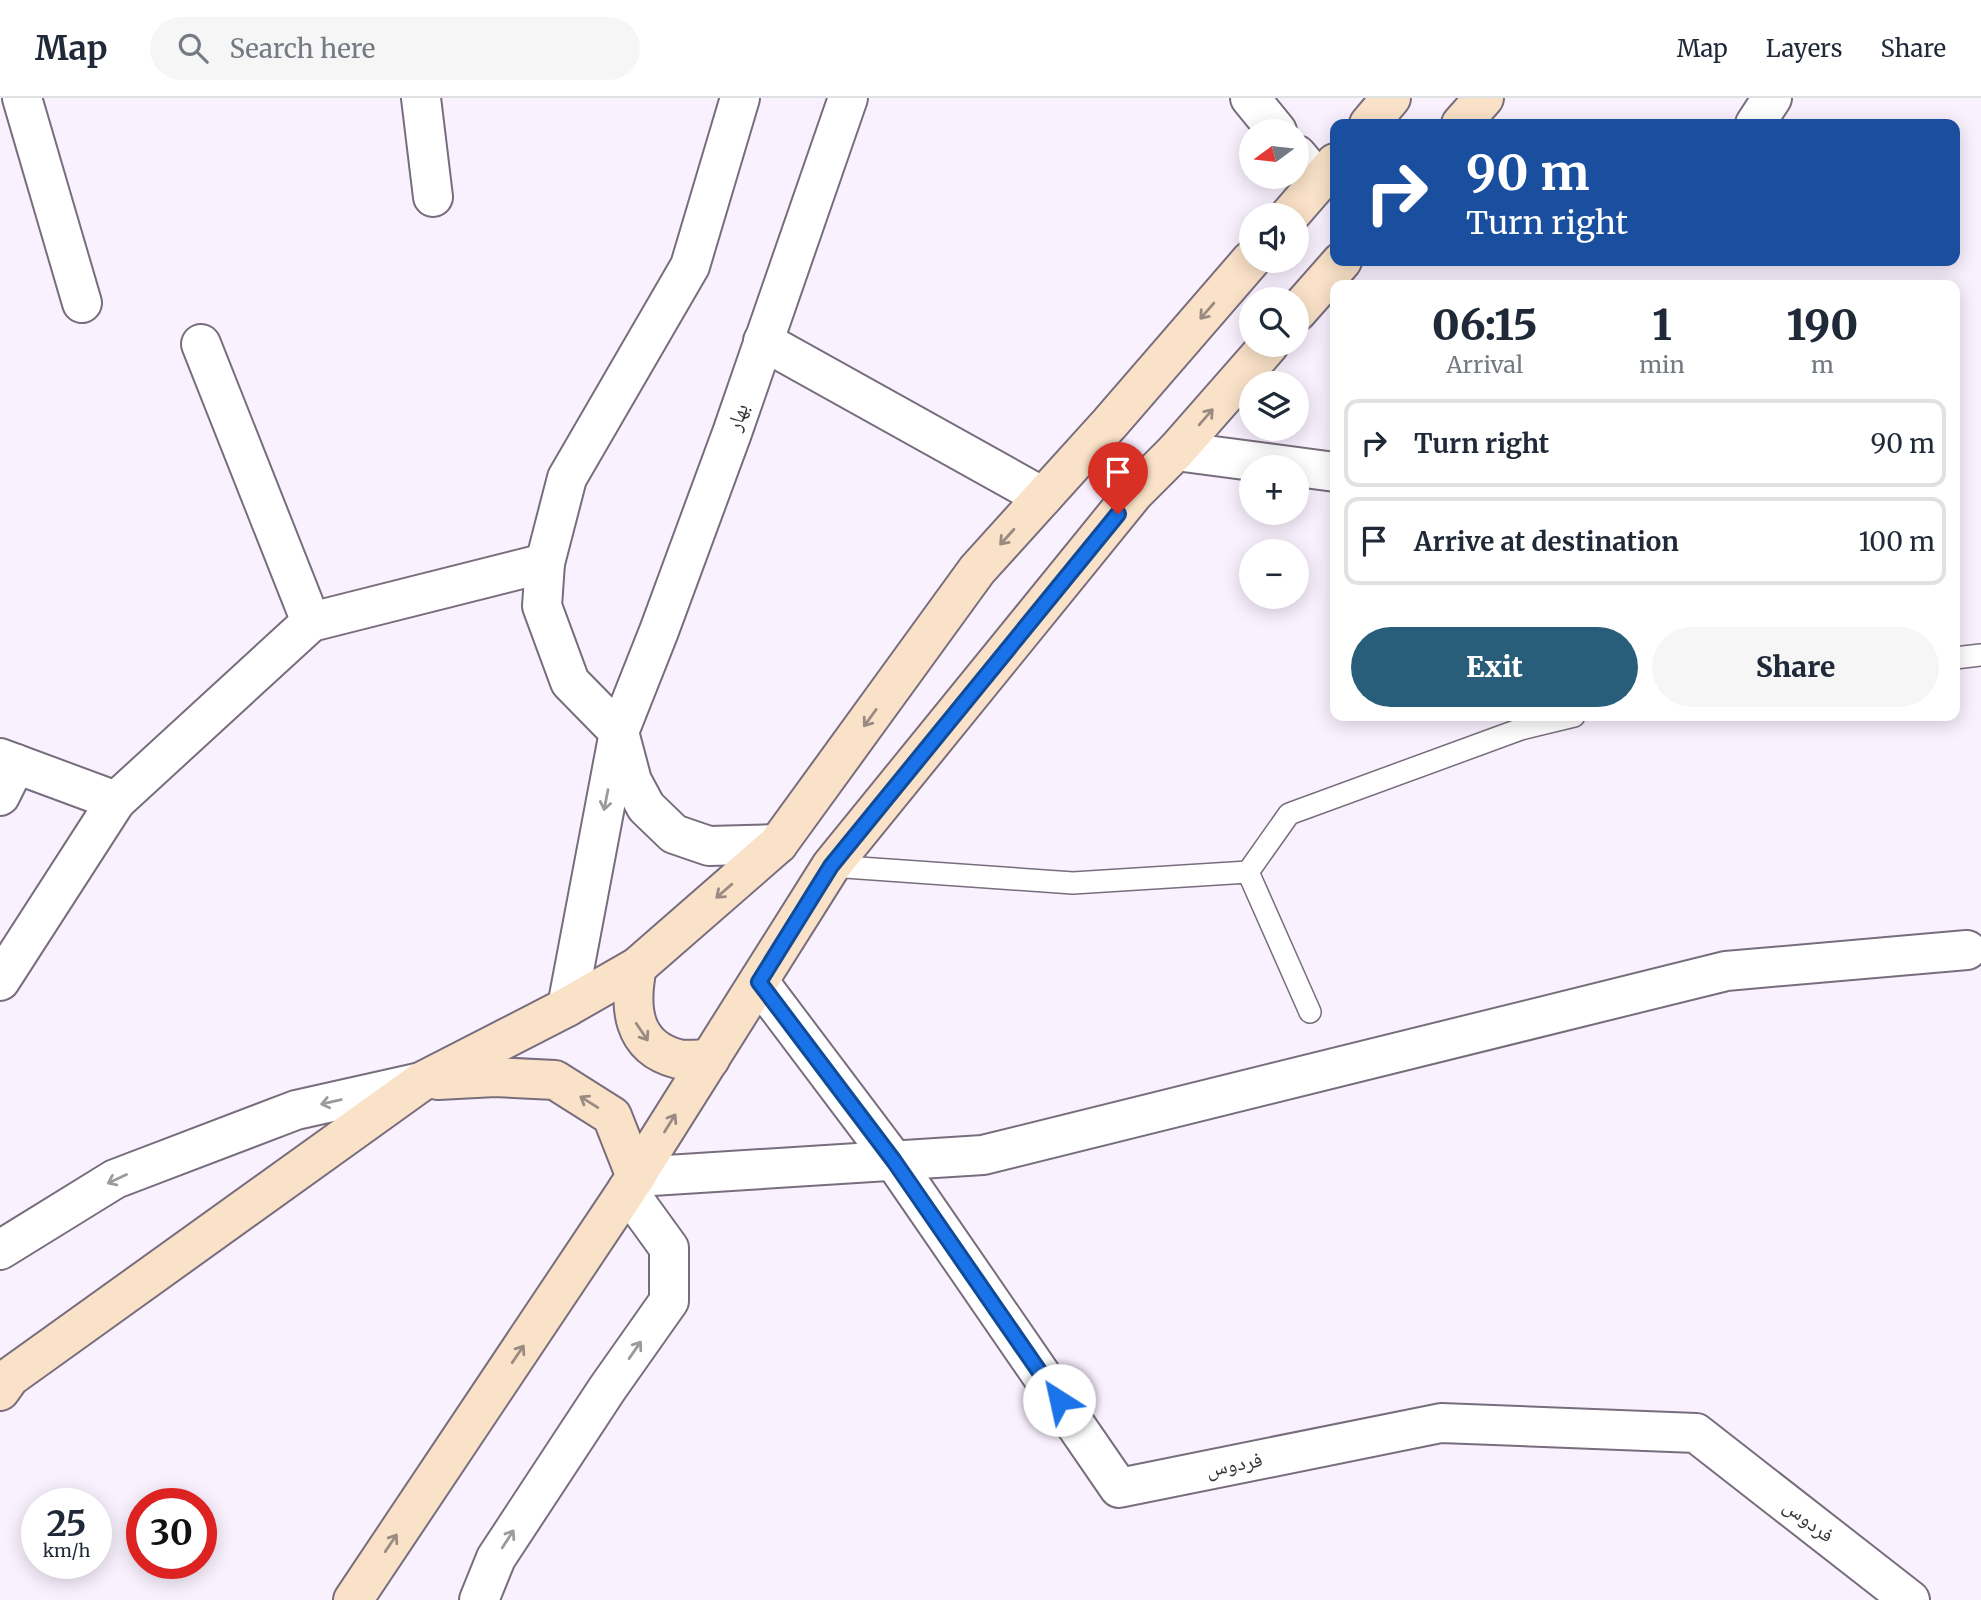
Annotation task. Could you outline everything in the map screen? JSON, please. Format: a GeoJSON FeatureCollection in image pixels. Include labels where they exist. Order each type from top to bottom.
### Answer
{"type":"FeatureCollection","features":[{"type":"Feature","properties":{"kind":"main road"},"geometry":{"type":"LineString","coordinates":[[1373,119],[1391,98]]}},
{"type":"Feature","properties":{"kind":"main road"},"geometry":{"type":"LineString","coordinates":[[1465,119],[1484,98]]}},
{"type":"Feature","properties":{"kind":"main road"},"geometry":{"type":"LineString","coordinates":[[1297,203],[1317,166]]}},
{"type":"Feature","properties":{"kind":"main road"},"geometry":{"type":"LineString","coordinates":[[1309,298],[1338,266]]}},
{"type":"Feature","properties":{"kind":"main road"},"geometry":{"type":"LineString","coordinates":[[0,1391],[10,1377],[421,1082],[567,1007],[637,967],[778,844],[977,570],[1240,273]]}},
{"type":"Feature","properties":{"kind":"main road"},"geometry":{"type":"LineString","coordinates":[[354,1600],[632,1184],[831,866],[1126,504],[1258,357]]}},
{"type":"Feature","properties":{"kind":"main road"},"geometry":{"type":"LineString","coordinates":[[637,967],[632,991],[635,1023],[652,1046],[679,1059],[710,1059]]}},
{"type":"Feature","properties":{"kind":"main road"},"geometry":{"type":"LineString","coordinates":[[421,1082],[495,1077],[555,1080],[612,1116],[632,1184]]}},
{"type":"Feature","properties":{"kind":"street"},"geometry":{"type":"LineString","coordinates":[[22,98],[82,303]]}},
{"type":"Feature","properties":{"kind":"street"},"geometry":{"type":"LineString","coordinates":[[421,98],[433,197]]}},
{"type":"Feature","properties":{"kind":"street"},"geometry":{"type":"LineString","coordinates":[[740,98],[690,266],[567,478],[545,563],[542,606],[570,682],[619,732],[632,781],[646,807],[674,834],[709,846],[778,844]]}},
{"type":"Feature","properties":{"kind":"street","name":"بهار"},"geometry":{"type":"LineString","coordinates":[[567,1007],[619,732],[659,631],[848,98]]}},
{"type":"Feature","properties":{"kind":"street"},"geometry":{"type":"LineString","coordinates":[[1250,98],[1268,119]]}},
{"type":"Feature","properties":{"kind":"street"},"geometry":{"type":"LineString","coordinates":[[1758,119],[1772,98]]}},
{"type":"Feature","properties":{"kind":"street"},"geometry":{"type":"LineString","coordinates":[[763,341],[1043,497]]}},
{"type":"Feature","properties":{"kind":"street"},"geometry":{"type":"LineString","coordinates":[[201,344],[311,622]]}},
{"type":"Feature","properties":{"kind":"street"},"geometry":{"type":"LineString","coordinates":[[1176,451],[1330,471]]}},
{"type":"Feature","properties":{"kind":"street"},"geometry":{"type":"LineString","coordinates":[[0,981],[116,802],[311,622],[545,563]]}},
{"type":"Feature","properties":{"kind":"street"},"geometry":{"type":"LineString","coordinates":[[5,772],[116,802]]}},
{"type":"Feature","properties":{"kind":"street"},"geometry":{"type":"LineString","coordinates":[[479,1600],[496,1558],[669,1301],[669,1248],[632,1184],[983,1155],[1726,971],[1967,950]]}},
{"type":"Feature","properties":{"kind":"street","name":"فردوس"},"geometry":{"type":"LineString","coordinates":[[759,982],[894,1161],[1119,1488],[1441,1423],[1696,1433],[1910,1600]]}},
{"type":"Feature","properties":{"kind":"street"},"geometry":{"type":"LineString","coordinates":[[0,1250],[115,1179],[296,1110],[421,1082]]}},
{"type":"Feature","properties":{"kind":"lane"},"geometry":{"type":"LineString","coordinates":[[1960,657],[1981,655]]}},
{"type":"Feature","properties":{"kind":"lane"},"geometry":{"type":"LineString","coordinates":[[1248,872],[1289,814],[1521,729],[1554,721]]}},
{"type":"Feature","properties":{"kind":"lane"},"geometry":{"type":"LineString","coordinates":[[831,866],[1073,883],[1248,872]]}},
{"type":"Feature","properties":{"kind":"lane"},"geometry":{"type":"LineString","coordinates":[[1248,872],[1310,1012]]}},
{"type":"Feature","properties":{"kind":"route"},"geometry":{"type":"LineString","coordinates":[[1059,1400],[894,1161],[759,982],[831,866],[1118,514]]}}]}
